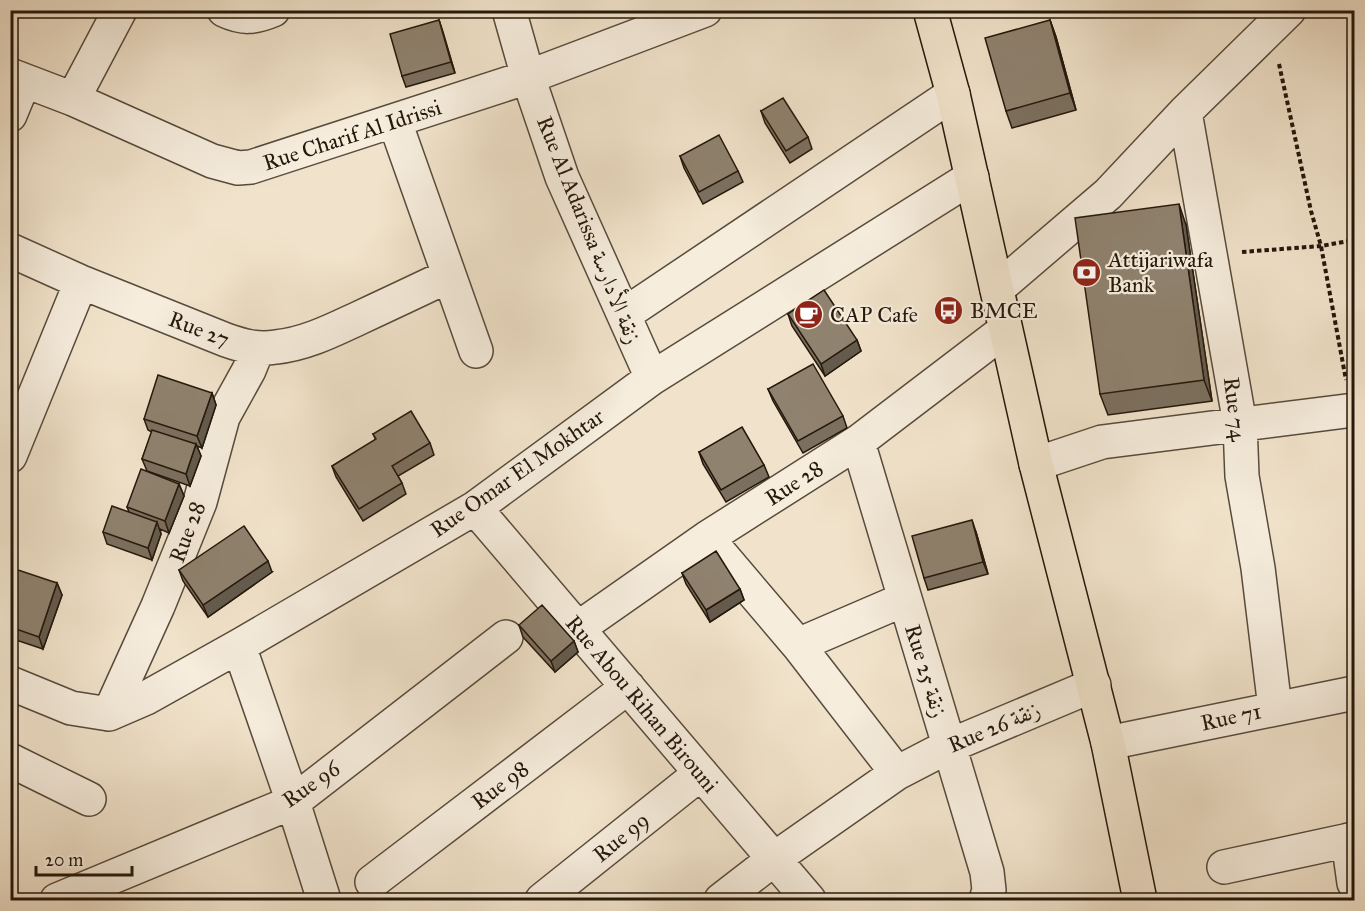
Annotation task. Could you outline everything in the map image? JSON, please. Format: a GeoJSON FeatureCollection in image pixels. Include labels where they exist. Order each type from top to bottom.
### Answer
{"type":"FeatureCollection","features":[{"type":"Feature","properties":{"kind":"main road"},"geometry":{"type":"LineString","coordinates":[[930,10],[972,177],[1036,465],[1108,743],[1140,900]]}},
{"type":"Feature","properties":{"kind":"street"},"geometry":{"type":"LineString","coordinates":[[73,99],[120,10]]}},
{"type":"Feature","properties":{"kind":"street"},"geometry":{"type":"LineString","coordinates":[[224,10],[239,17],[248,18],[273,10]]}},
{"type":"Feature","properties":{"kind":"street","name":"Rue Al Adarissa زنقة الأدارسة"},"geometry":{"type":"LineString","coordinates":[[509,10],[528,77],[562,177],[652,378]]}},
{"type":"Feature","properties":{"kind":"street"},"geometry":{"type":"LineString","coordinates":[[528,77],[705,10]]}},
{"type":"Feature","properties":{"kind":"street"},"geometry":{"type":"LineString","coordinates":[[997,289],[1108,194],[1272,16]]}},
{"type":"Feature","properties":{"kind":"street","name":"Rue Charif Al Idrissi"},"geometry":{"type":"LineString","coordinates":[[17,78],[73,99],[212,161],[238,168],[262,165],[528,77]]}},
{"type":"Feature","properties":{"kind":"street"},"geometry":{"type":"LineString","coordinates":[[10,115],[17,78]]}},
{"type":"Feature","properties":{"kind":"street"},"geometry":{"type":"LineString","coordinates":[[625,314],[952,94]]}},
{"type":"Feature","properties":{"kind":"street","name":"Rue 74"},"geometry":{"type":"LineString","coordinates":[[1185,112],[1240,424],[1242,476],[1258,568],[1275,708]]}},
{"type":"Feature","properties":{"kind":"street"},"geometry":{"type":"LineString","coordinates":[[395,122],[413,167],[448,276],[476,351]]}},
{"type":"Feature","properties":{"kind":"street","name":"Rue Omar El Mokhtar"},"geometry":{"type":"LineString","coordinates":[[109,714],[146,698],[239,646],[475,508],[652,378],[972,177]]}},
{"type":"Feature","properties":{"kind":"street","name":"Rue 27"},"geometry":{"type":"LineString","coordinates":[[10,250],[81,282],[226,340],[258,348],[298,343],[322,335],[448,276]]}},
{"type":"Feature","properties":{"kind":"street"},"geometry":{"type":"LineString","coordinates":[[10,456],[81,282]]}},
{"type":"Feature","properties":{"kind":"street","name":"Rue 28"},"geometry":{"type":"LineString","coordinates":[[577,629],[707,538],[858,442],[1005,330]]}},
{"type":"Feature","properties":{"kind":"street","name":"Rue 28"},"geometry":{"type":"LineString","coordinates":[[109,714],[158,606],[200,502],[223,417],[249,370],[258,348]]}},
{"type":"Feature","properties":{"kind":"street"},"geometry":{"type":"LineString","coordinates":[[1036,465],[1102,442],[1240,424],[1354,415]]}},
{"type":"Feature","properties":{"kind":"street","name":"Rue 25 زنقة"},"geometry":{"type":"LineString","coordinates":[[858,442],[987,872],[989,890],[986,900]]}},
{"type":"Feature","properties":{"kind":"street","name":"Rue Abou Rihan Birouni"},"geometry":{"type":"LineString","coordinates":[[475,508],[809,900]]}},
{"type":"Feature","properties":{"kind":"street"},"geometry":{"type":"LineString","coordinates":[[707,538],[798,645],[897,773]]}},
{"type":"Feature","properties":{"kind":"street"},"geometry":{"type":"LineString","coordinates":[[798,645],[905,599]]}},
{"type":"Feature","properties":{"kind":"street","name":"Rue 96"},"geometry":{"type":"LineString","coordinates":[[60,900],[293,802],[506,637]]}},
{"type":"Feature","properties":{"kind":"street"},"geometry":{"type":"LineString","coordinates":[[239,646],[324,900]]}},
{"type":"Feature","properties":{"kind":"street"},"geometry":{"type":"LineString","coordinates":[[10,683],[71,708],[109,714]]}},
{"type":"Feature","properties":{"kind":"street","name":"Rue 26 زنقة"},"geometry":{"type":"LineString","coordinates":[[721,900],[897,773],[949,746],[1094,685]]}},
{"type":"Feature","properties":{"kind":"street","name":"Rue 98"},"geometry":{"type":"LineString","coordinates":[[372,882],[628,687]]}},
{"type":"Feature","properties":{"kind":"street","name":"Rue 71"},"geometry":{"type":"LineString","coordinates":[[1108,743],[1354,693]]}},
{"type":"Feature","properties":{"kind":"street"},"geometry":{"type":"LineString","coordinates":[[10,760],[90,799]]}},
{"type":"Feature","properties":{"kind":"street","name":"Rue 99"},"geometry":{"type":"LineString","coordinates":[[542,900],[701,773]]}},
{"type":"Feature","properties":{"kind":"street"},"geometry":{"type":"LineString","coordinates":[[1224,867],[1351,840],[1354,883]]}},
{"type":"Feature","properties":{"kind":"path"},"geometry":{"type":"LineString","coordinates":[[1272,16],[1354,415]]}},
{"type":"Feature","properties":{"kind":"path"},"geometry":{"type":"LineString","coordinates":[[1211,255],[1321,246],[1354,240]]}},
{"type":"Feature","properties":{"kind":"building"},"geometry":{"type":"Polygon","coordinates":[[[439,20],[451,62],[402,76],[390,34],[439,20]]]}},
{"type":"Feature","properties":{"kind":"building"},"geometry":{"type":"Polygon","coordinates":[[[1050,20],[1070,93],[1006,111],[985,38],[1050,20]]]}},
{"type":"Feature","properties":{"kind":"building"},"geometry":{"type":"Polygon","coordinates":[[[783,98],[808,137],[786,151],[761,111],[783,98]]]}},
{"type":"Feature","properties":{"kind":"building"},"geometry":{"type":"Polygon","coordinates":[[[719,135],[738,171],[699,192],[680,156],[719,135]]]}},
{"type":"Feature","properties":{"kind":"building"},"geometry":{"type":"Polygon","coordinates":[[[1179,204],[1204,380],[1100,394],[1075,218],[1179,204]]]}},
{"type":"Feature","properties":{"kind":"building"},"geometry":{"type":"Polygon","coordinates":[[[824,290],[857,340],[821,364],[788,314],[824,290]]]}},
{"type":"Feature","properties":{"kind":"building"},"geometry":{"type":"Polygon","coordinates":[[[813,364],[843,416],[798,441],[768,389],[813,364]]]}},
{"type":"Feature","properties":{"kind":"building"},"geometry":{"type":"Polygon","coordinates":[[[158,375],[212,393],[197,436],[144,419],[158,375]]]}},
{"type":"Feature","properties":{"kind":"building"},"geometry":{"type":"Polygon","coordinates":[[[411,411],[430,443],[392,466],[402,483],[359,509],[332,466],[376,439],[373,434],[411,411]]]}},
{"type":"Feature","properties":{"kind":"building"},"geometry":{"type":"Polygon","coordinates":[[[742,427],[764,465],[721,490],[699,452],[742,427]]]}},
{"type":"Feature","properties":{"kind":"building"},"geometry":{"type":"Polygon","coordinates":[[[152,430],[196,444],[186,474],[142,459],[152,430]]]}},
{"type":"Feature","properties":{"kind":"building"},"geometry":{"type":"Polygon","coordinates":[[[141,469],[179,484],[165,521],[127,507],[141,469]]]}},
{"type":"Feature","properties":{"kind":"building"},"geometry":{"type":"Polygon","coordinates":[[[112,506],[157,522],[148,548],[103,532],[112,506]]]}},
{"type":"Feature","properties":{"kind":"building"},"geometry":{"type":"Polygon","coordinates":[[[972,520],[983,562],[924,578],[912,536],[972,520]]]}},
{"type":"Feature","properties":{"kind":"building"},"geometry":{"type":"Polygon","coordinates":[[[244,526],[268,561],[203,605],[179,570],[244,526]]]}},
{"type":"Feature","properties":{"kind":"building"},"geometry":{"type":"Polygon","coordinates":[[[716,551],[740,589],[706,610],[682,573],[716,551]]]}},
{"type":"Feature","properties":{"kind":"building"},"geometry":{"type":"Polygon","coordinates":[[[12,568],[57,583],[39,637],[10,627],[10,573],[12,568]]]}},
{"type":"Feature","properties":{"kind":"building"},"geometry":{"type":"Polygon","coordinates":[[[542,605],[574,641],[551,661],[519,625],[542,605]]]}},
{"type":"Feature","properties":{"kind":"place","name":"Attijariwafa Bank"},"geometry":{"type":"Point","coordinates":[1087,272]}},
{"type":"Feature","properties":{"kind":"place","name":"BMCE"},"geometry":{"type":"Point","coordinates":[949,310]}},
{"type":"Feature","properties":{"kind":"place","name":"CAP Cafe"},"geometry":{"type":"Point","coordinates":[809,314]}}]}
